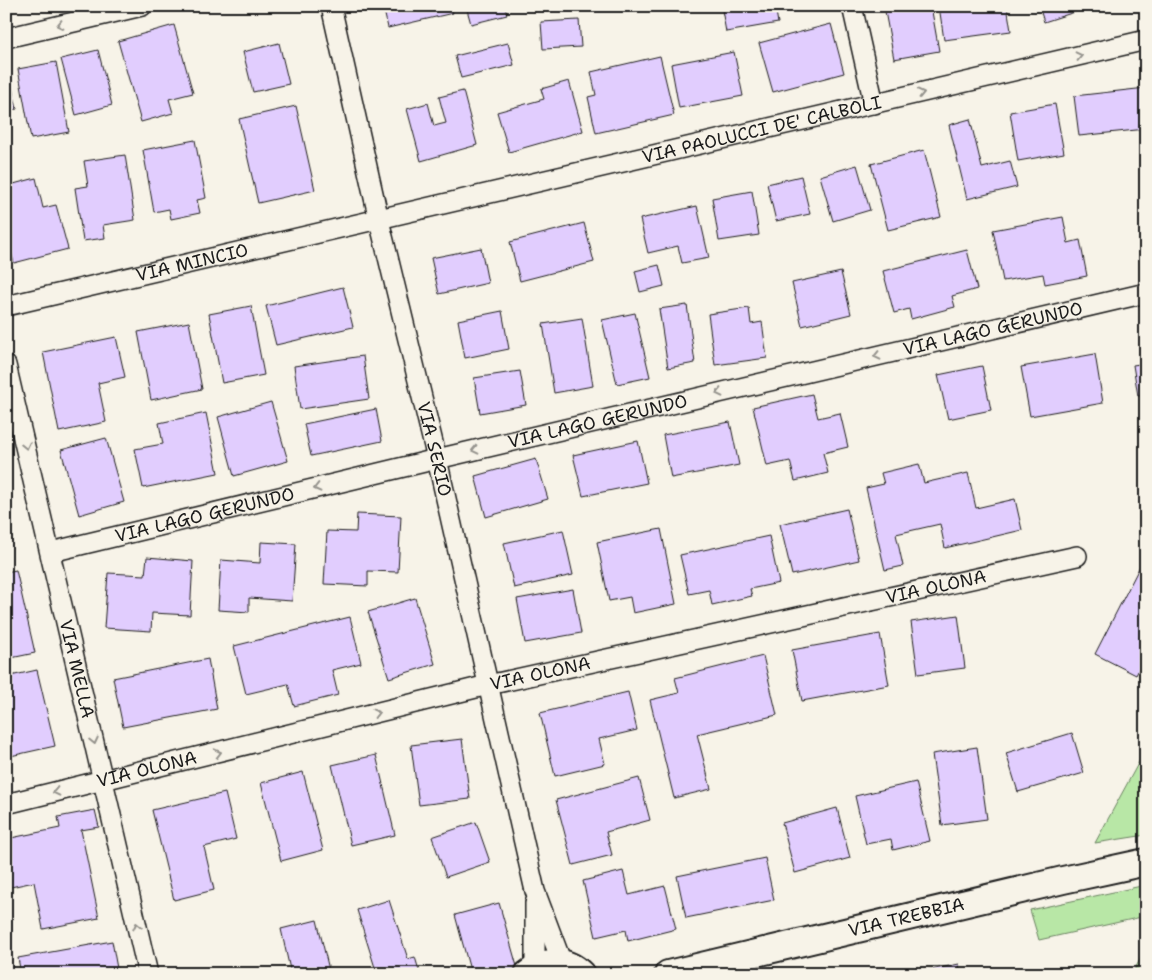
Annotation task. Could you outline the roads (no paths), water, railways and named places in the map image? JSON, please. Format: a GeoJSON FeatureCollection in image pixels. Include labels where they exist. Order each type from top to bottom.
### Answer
{"type":"FeatureCollection","features":[{"type":"Feature","properties":{"kind":"street"},"geometry":{"type":"LineString","coordinates":[[6,38],[142,6]]}},
{"type":"Feature","properties":{"kind":"street","name":"VIA SERIO"},"geometry":{"type":"LineString","coordinates":[[331,6],[378,220],[437,459],[535,891],[571,968]]}},
{"type":"Feature","properties":{"kind":"street"},"geometry":{"type":"LineString","coordinates":[[852,6],[874,104]]}},
{"type":"Feature","properties":{"kind":"street","name":"VIA PAOLUCCI DE' CALBOLI"},"geometry":{"type":"LineString","coordinates":[[378,220],[1146,40]]}},
{"type":"Feature","properties":{"kind":"street","name":"VIA MINCIO"},"geometry":{"type":"LineString","coordinates":[[6,306],[378,220]]}},
{"type":"Feature","properties":{"kind":"street","name":"VIA LAGO GERUNDO"},"geometry":{"type":"LineString","coordinates":[[51,552],[437,459],[1146,293]]}},
{"type":"Feature","properties":{"kind":"street","name":"VIA MELLA"},"geometry":{"type":"LineString","coordinates":[[6,365],[148,974]]}},
{"type":"Feature","properties":{"kind":"street","name":"VIA OLONA"},"geometry":{"type":"LineString","coordinates":[[6,804],[488,685],[1077,556]]}},
{"type":"Feature","properties":{"kind":"street","name":"VIA TREBBIA"},"geometry":{"type":"LineString","coordinates":[[668,974],[1054,882],[1146,862]]}},
{"type":"Feature","properties":{"kind":"street","name":"VIA SERIO"},"geometry":{"type":"LineString","coordinates":[[531,971],[535,891]]}},
{"type":"Feature","properties":{"kind":"street"},"geometry":{"type":"LineString","coordinates":[[531,971],[553,962],[571,968]]}}]}
